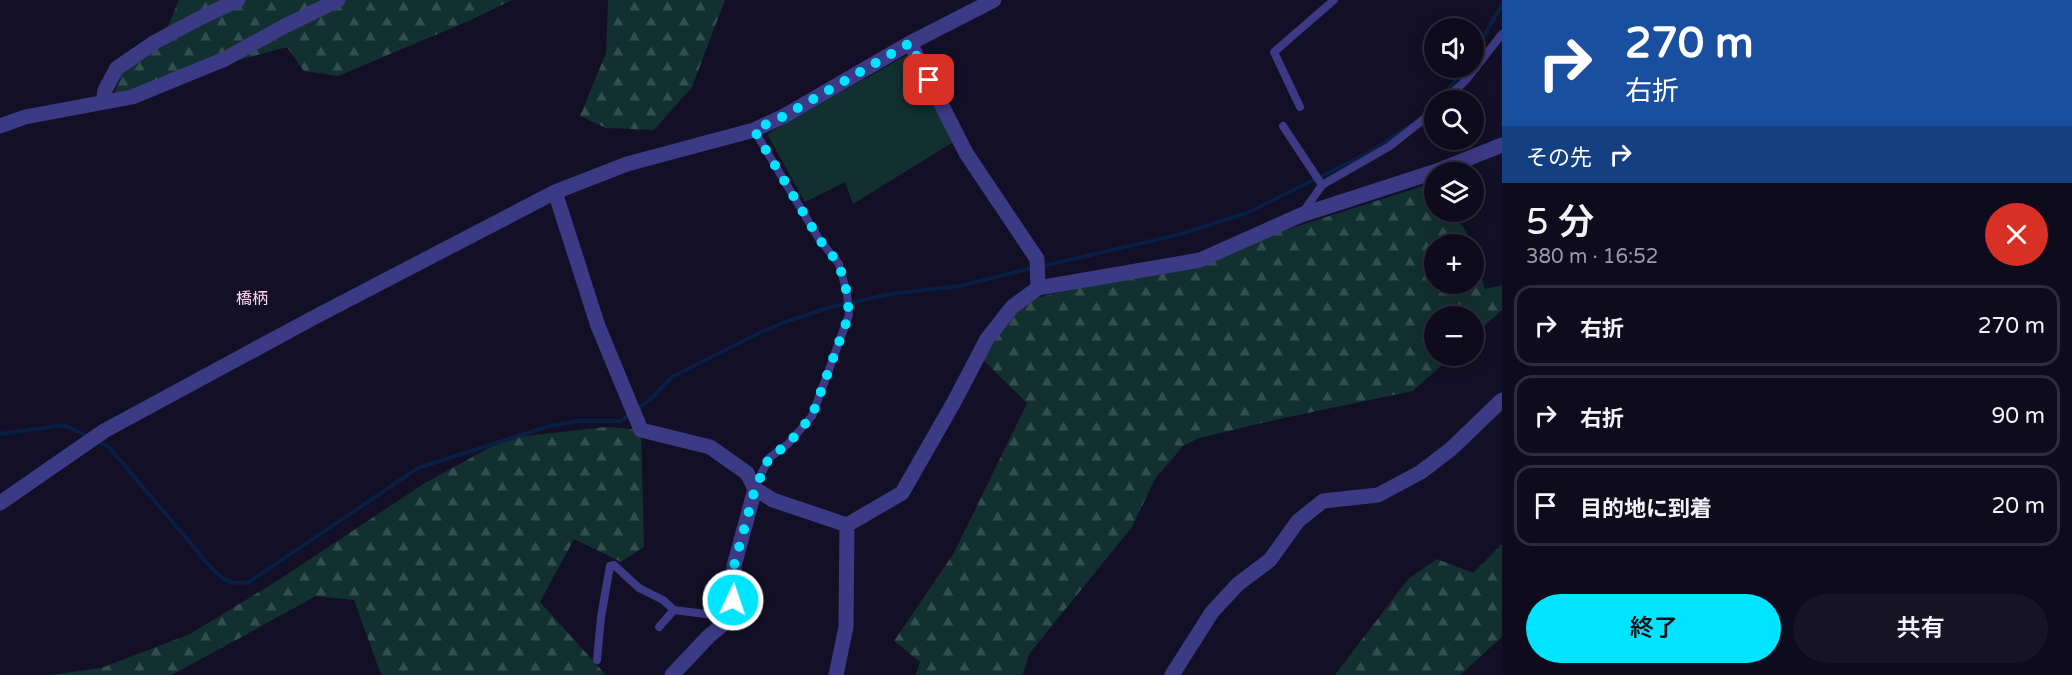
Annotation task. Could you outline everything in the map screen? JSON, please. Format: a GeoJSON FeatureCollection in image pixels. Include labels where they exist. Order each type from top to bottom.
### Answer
{"type":"FeatureCollection","features":[{"type":"Feature","properties":{"kind":"street"},"geometry":{"type":"LineString","coordinates":[[103,102],[105,90],[117,68],[155,42],[238,0]]}},
{"type":"Feature","properties":{"kind":"street"},"geometry":{"type":"LineString","coordinates":[[0,126],[25,117],[132,97],[225,59],[339,0]]}},
{"type":"Feature","properties":{"kind":"street"},"geometry":{"type":"LineString","coordinates":[[0,503],[101,433],[313,318],[555,192],[627,164],[754,130],[784,116],[910,43],[994,0]]}},
{"type":"Feature","properties":{"kind":"street"},"geometry":{"type":"LineString","coordinates":[[910,43],[966,153],[1037,259],[1038,282]]}},
{"type":"Feature","properties":{"kind":"street"},"geometry":{"type":"LineString","coordinates":[[555,192],[598,326],[641,430],[710,447],[747,473],[755,489],[773,500],[847,525],[902,493],[987,339],[1012,306],[1038,282],[1200,260],[1301,215],[1437,171],[1502,145]]}},
{"type":"Feature","properties":{"kind":"street"},"geometry":{"type":"LineString","coordinates":[[1172,675],[1212,612],[1238,584],[1270,560],[1298,521],[1323,501],[1378,495],[1421,472],[1451,449],[1502,400]]}},
{"type":"Feature","properties":{"kind":"street"},"geometry":{"type":"LineString","coordinates":[[672,675],[709,636],[732,618],[734,566],[755,489]]}},
{"type":"Feature","properties":{"kind":"street"},"geometry":{"type":"LineString","coordinates":[[836,675],[846,627],[847,525]]}},
{"type":"Feature","properties":{"kind":"lane"},"geometry":{"type":"LineString","coordinates":[[1300,107],[1274,52],[1334,0]]}},
{"type":"Feature","properties":{"kind":"lane"},"geometry":{"type":"LineString","coordinates":[[1456,90],[1466,81],[1502,34]]}},
{"type":"Feature","properties":{"kind":"lane"},"geometry":{"type":"LineString","coordinates":[[1301,215],[1322,184],[1390,146],[1424,119]]}},
{"type":"Feature","properties":{"kind":"lane"},"geometry":{"type":"LineString","coordinates":[[1283,126],[1322,184]]}},
{"type":"Feature","properties":{"kind":"lane"},"geometry":{"type":"LineString","coordinates":[[754,130],[819,239],[839,264],[849,312],[812,416],[788,444],[769,458],[755,489]]}},
{"type":"Feature","properties":{"kind":"lane"},"geometry":{"type":"LineString","coordinates":[[597,660],[601,617],[610,566],[614,565],[639,588],[663,600],[675,610],[732,618]]}},
{"type":"Feature","properties":{"kind":"lane"},"geometry":{"type":"LineString","coordinates":[[659,627],[675,610]]}},
{"type":"Feature","properties":{"kind":"green space"},"geometry":{"type":"Polygon","coordinates":[[[179,0],[512,0],[471,20],[338,76],[304,71],[287,47],[114,94],[128,60],[168,26],[179,0]]]}},
{"type":"Feature","properties":{"kind":"green space"},"geometry":{"type":"Polygon","coordinates":[[[608,0],[725,0],[692,87],[654,130],[606,128],[580,116],[606,53],[608,0]]]}},
{"type":"Feature","properties":{"kind":"green space"},"geometry":{"type":"Polygon","coordinates":[[[907,55],[955,141],[853,204],[845,182],[805,202],[767,134],[907,55]]]}},
{"type":"Feature","properties":{"kind":"green space"},"geometry":{"type":"Polygon","coordinates":[[[1424,186],[1424,222],[1459,222],[1467,234],[1424,234],[1424,294],[1484,294],[1484,286],[1485,289],[1502,285],[1502,310],[1484,326],[1484,306],[1424,306],[1424,366],[1441,366],[1413,391],[1199,438],[1183,446],[1155,479],[1132,527],[1029,654],[1023,675],[916,675],[920,662],[894,641],[954,553],[1027,403],[975,352],[1025,301],[1211,254],[1424,186]]]}},
{"type":"Feature","properties":{"kind":"green space"},"geometry":{"type":"Polygon","coordinates":[[[606,427],[641,430],[644,547],[621,562],[574,539],[540,602],[606,675],[381,675],[354,600],[316,596],[172,675],[49,675],[101,668],[190,634],[280,579],[425,483],[507,438],[606,427]]]}},
{"type":"Feature","properties":{"kind":"green space"},"geometry":{"type":"Polygon","coordinates":[[[1502,544],[1502,637],[1460,675],[1335,675],[1408,579],[1437,559],[1473,573],[1502,544]]]}},
{"type":"Feature","properties":{"kind":"waterway"},"geometry":{"type":"LineString","coordinates":[[1484,35],[1502,5]]}},
{"type":"Feature","properties":{"kind":"waterway"},"geometry":{"type":"LineString","coordinates":[[1447,90],[1458,78]]}},
{"type":"Feature","properties":{"kind":"waterway"},"geometry":{"type":"LineString","coordinates":[[1043,266],[1177,235],[1247,213],[1370,152],[1411,125]]}},
{"type":"Feature","properties":{"kind":"waterway"},"geometry":{"type":"LineString","coordinates":[[637,409],[653,397],[672,377],[785,322],[831,307],[890,294],[960,286],[1032,268]]}},
{"type":"Feature","properties":{"kind":"waterway"},"geometry":{"type":"LineString","coordinates":[[96,440],[109,447],[214,571],[222,578],[238,583],[249,582],[418,468],[546,427],[577,421],[621,421],[631,414]]}},
{"type":"Feature","properties":{"kind":"waterway"},"geometry":{"type":"LineString","coordinates":[[0,434],[66,426],[89,437]]}},
{"type":"Feature","properties":{"kind":"district","name":"橋柄"},"geometry":{"type":"Point","coordinates":[252,299]}},
{"type":"Feature","properties":{"kind":"route"},"geometry":{"type":"LineString","coordinates":[[733,600],[734,566],[755,489],[769,458],[788,444],[812,416],[849,315],[847,293],[839,264],[819,239],[754,130],[784,116],[910,43],[929,80]]}}]}
